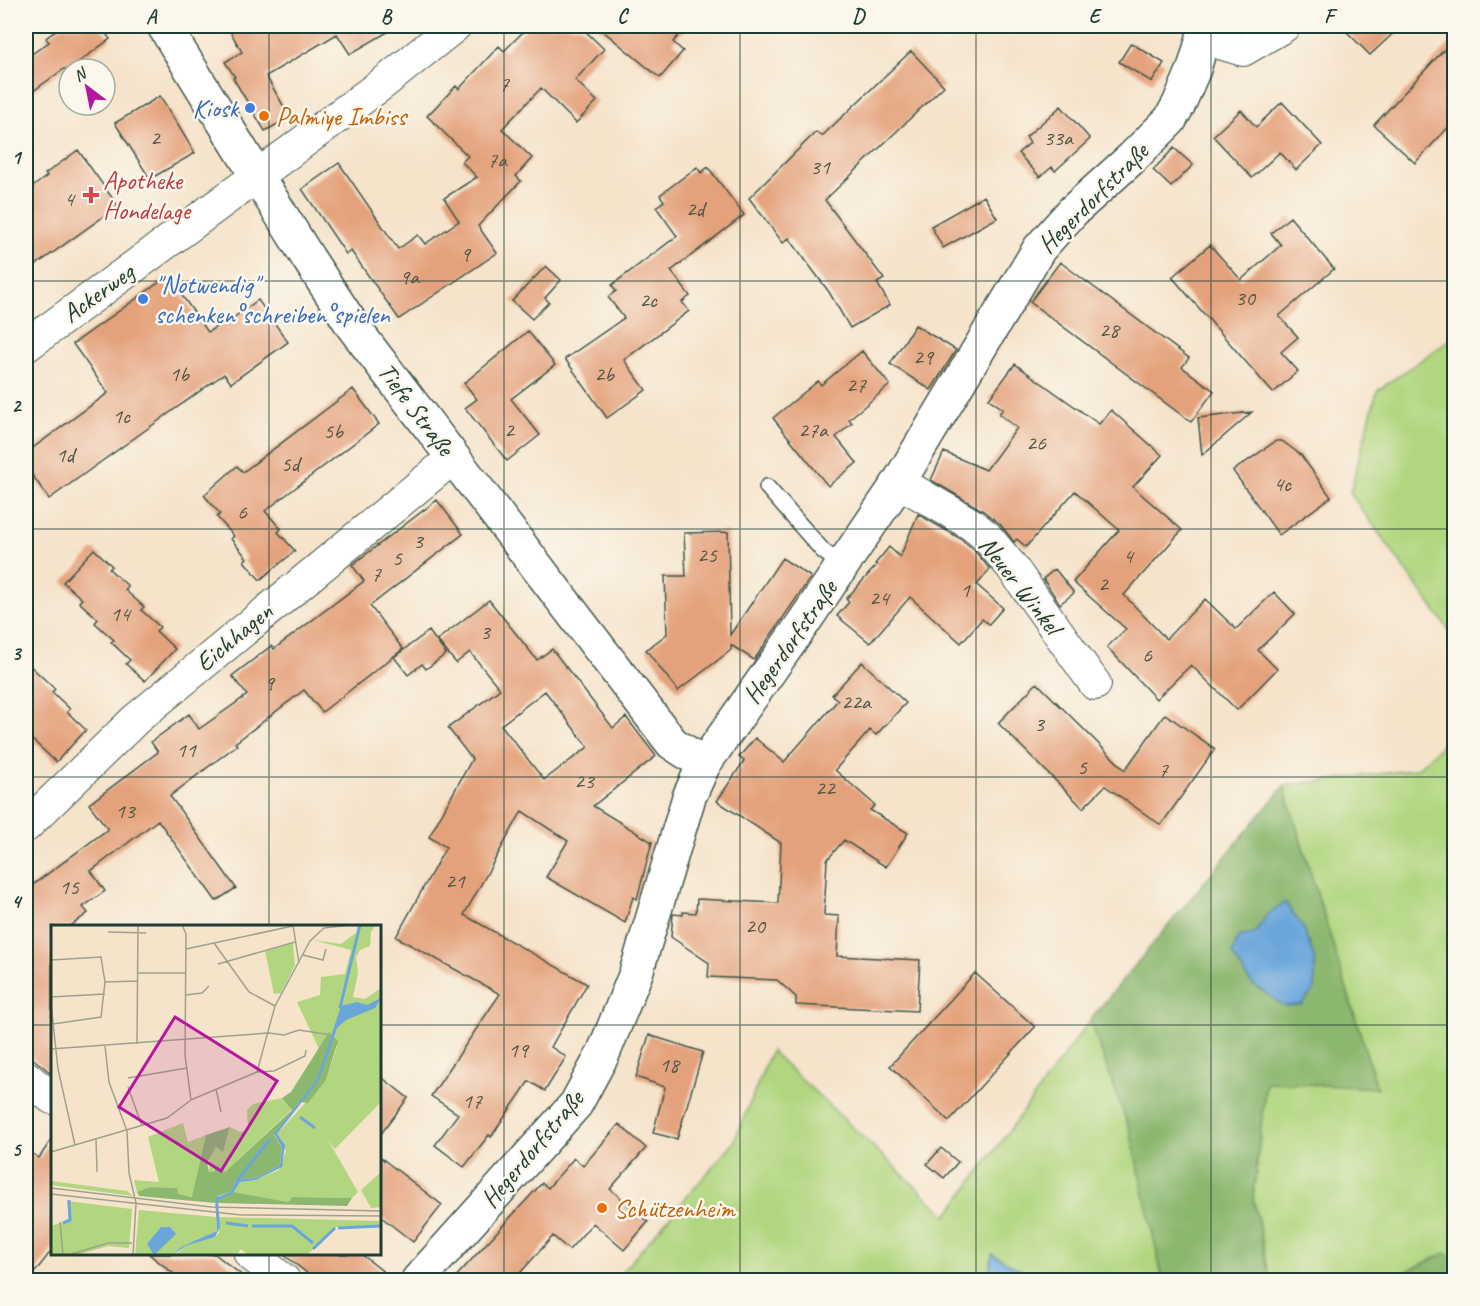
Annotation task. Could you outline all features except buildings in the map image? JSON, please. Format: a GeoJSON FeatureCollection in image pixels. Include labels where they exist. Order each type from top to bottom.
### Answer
{"type":"FeatureCollection","features":[{"type":"Feature","properties":{"kind":"main road","name":"Tiefe Straße"},"geometry":{"type":"LineString","coordinates":[[164,26],[354,328],[672,743],[704,764]]}},
{"type":"Feature","properties":{"kind":"main road","name":"Hegerdorfstraße"},"geometry":{"type":"LineString","coordinates":[[418,1281],[576,1104],[603,1054],[636,973],[688,797],[704,764],[899,482],[1039,249],[1072,211],[1132,158],[1170,120],[1194,69],[1204,32]]}},
{"type":"Feature","properties":{"kind":"street","name":"Ackerweg"},"geometry":{"type":"LineString","coordinates":[[26,346],[386,81],[455,26]]}},
{"type":"Feature","properties":{"kind":"street"},"geometry":{"type":"LineString","coordinates":[[1204,32],[1243,50],[1284,26]]}},
{"type":"Feature","properties":{"kind":"street","name":"Eichhagen"},"geometry":{"type":"LineString","coordinates":[[26,826],[136,719],[453,458]]}},
{"type":"Feature","properties":{"kind":"street","name":"Neuer Winkel"},"geometry":{"type":"LineString","coordinates":[[899,482],[971,524],[992,543],[1095,684]]}},
{"type":"Feature","properties":{"kind":"street"},"geometry":{"type":"LineString","coordinates":[[26,1077],[51,1097]]}},
{"type":"Feature","properties":{"kind":"street"},"geometry":{"type":"LineString","coordinates":[[251,1255],[284,1281]]}},
{"type":"Feature","properties":{"kind":"lane"},"geometry":{"type":"LineString","coordinates":[[767,487],[823,551],[843,566]]}},
{"type":"Feature","properties":{"kind":"green space"},"geometry":{"type":"Polygon","coordinates":[[[1454,337],[1454,637],[1350,493],[1377,391],[1454,337]]]}},
{"type":"Feature","properties":{"kind":"green space"},"geometry":{"type":"Polygon","coordinates":[[[1454,733],[1454,1257],[1446,1253],[1403,1273],[1403,1280],[1270,1280],[1253,1198],[1266,1081],[1377,1088],[1284,786],[1417,769],[1454,733]]]}},
{"type":"Feature","properties":{"kind":"green space"},"geometry":{"type":"Polygon","coordinates":[[[1284,786],[1377,1088],[1266,1082],[1253,1198],[1270,1280],[1163,1280],[1131,1134],[1090,1020],[1284,786]]]}},
{"type":"Feature","properties":{"kind":"green space"},"geometry":{"type":"Polygon","coordinates":[[[1090,1020],[1131,1134],[1163,1280],[615,1280],[734,1142],[771,1051],[947,1216],[1090,1020]]]}},
{"type":"Feature","properties":{"kind":"green space"},"geometry":{"type":"Polygon","coordinates":[[[1446,1253],[1454,1257],[1454,1280],[1403,1280],[1403,1273],[1446,1253]]]}},
{"type":"Feature","properties":{"kind":"water"},"geometry":{"type":"Polygon","coordinates":[[[1285,902],[1304,929],[1315,960],[1315,989],[1301,1005],[1284,1006],[1251,983],[1232,954],[1238,937],[1255,933],[1266,916],[1285,902]]]}},
{"type":"Feature","properties":{"kind":"water"},"geometry":{"type":"Polygon","coordinates":[[[992,1254],[1021,1270],[1027,1280],[988,1280],[992,1254]]]}},
{"type":"Feature","properties":{"kind":"place","name":"Kiosk"},"geometry":{"type":"Point","coordinates":[250,108]}},
{"type":"Feature","properties":{"kind":"place","name":"Palmiye Imbiss"},"geometry":{"type":"Point","coordinates":[264,116]}},
{"type":"Feature","properties":{"kind":"place","name":"Apotheke Hondelage"},"geometry":{"type":"Point","coordinates":[91,195]}},
{"type":"Feature","properties":{"kind":"place","name":"\"Notwendig\" schenken°schreiben°spielen"},"geometry":{"type":"Point","coordinates":[143,299]}},
{"type":"Feature","properties":{"kind":"place","name":"Schützenheim"},"geometry":{"type":"Point","coordinates":[602,1208]}}]}
